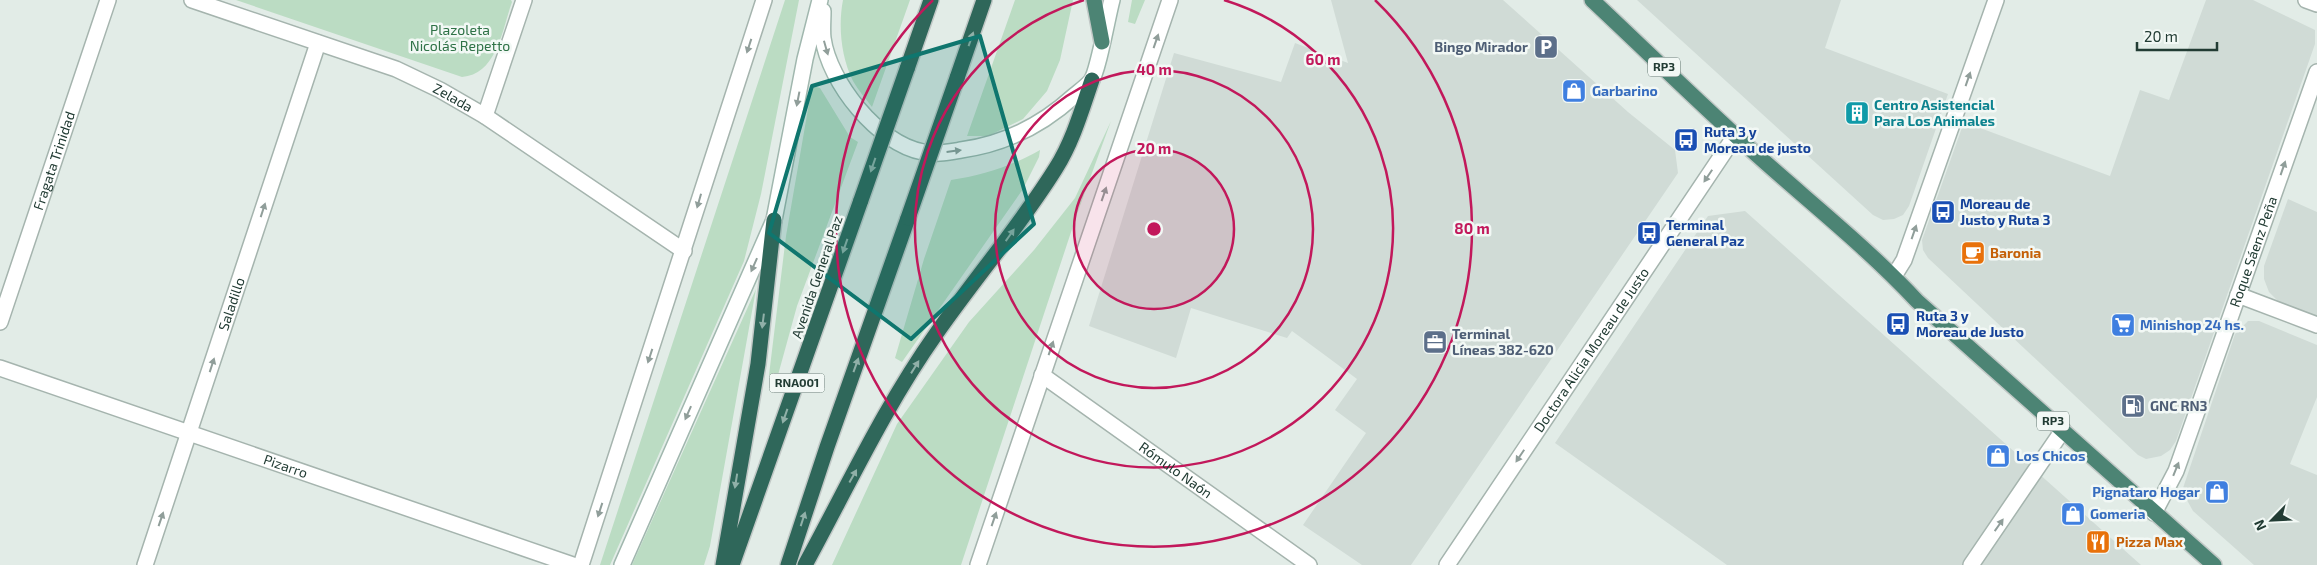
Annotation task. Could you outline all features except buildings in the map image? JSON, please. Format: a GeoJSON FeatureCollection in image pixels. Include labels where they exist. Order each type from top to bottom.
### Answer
{"type":"FeatureCollection","features":[{"type":"Feature","properties":{"kind":"highway","name":"Avenida General Paz"},"geometry":{"type":"LineString","coordinates":[[732,565],[931,0]]}},
{"type":"Feature","properties":{"kind":"highway","name":"RNA001"},"geometry":{"type":"LineString","coordinates":[[788,565],[827,447],[984,0]]}},
{"type":"Feature","properties":{"kind":"highway"},"geometry":{"type":"LineString","coordinates":[[1094,0],[1102,42]]}},
{"type":"Feature","properties":{"kind":"highway","name":"RP3"},"geometry":{"type":"LineString","coordinates":[[1592,0],[1735,136],[1894,276],[1917,301],[2214,565]]}},
{"type":"Feature","properties":{"kind":"highway"},"geometry":{"type":"LineString","coordinates":[[805,565],[890,409],[935,335],[1001,248],[1057,167],[1075,130],[1092,80]]}},
{"type":"Feature","properties":{"kind":"highway"},"geometry":{"type":"LineString","coordinates":[[723,565],[758,364],[774,220]]}},
{"type":"Feature","properties":{"kind":"street","name":"Fragata Trinidad"},"geometry":{"type":"LineString","coordinates":[[0,322],[108,0]]}},
{"type":"Feature","properties":{"kind":"street","name":"Zelada"},"geometry":{"type":"LineString","coordinates":[[192,0],[396,69],[485,116],[684,251]]}},
{"type":"Feature","properties":{"kind":"street"},"geometry":{"type":"LineString","coordinates":[[485,116],[524,0]]}},
{"type":"Feature","properties":{"kind":"street"},"geometry":{"type":"LineString","coordinates":[[582,565],[764,0]]}},
{"type":"Feature","properties":{"kind":"street"},"geometry":{"type":"LineString","coordinates":[[821,0],[823,38],[829,59],[851,99],[869,122],[902,145],[924,153],[949,152],[988,146],[1022,133],[1053,114],[1092,80],[1112,0]]}},
{"type":"Feature","properties":{"kind":"street"},"geometry":{"type":"LineString","coordinates":[[622,565],[774,220],[806,59],[821,0]]}},
{"type":"Feature","properties":{"kind":"street"},"geometry":{"type":"LineString","coordinates":[[978,565],[1170,0]]}},
{"type":"Feature","properties":{"kind":"street"},"geometry":{"type":"LineString","coordinates":[[1894,276],[1904,260],[1996,0]]}},
{"type":"Feature","properties":{"kind":"street"},"geometry":{"type":"LineString","coordinates":[[2306,0],[2317,4]]}},
{"type":"Feature","properties":{"kind":"street","name":"Saladillo"},"geometry":{"type":"LineString","coordinates":[[145,565],[318,43]]}},
{"type":"Feature","properties":{"kind":"street","name":"Roque Sáenz Peña"},"geometry":{"type":"LineString","coordinates":[[2154,513],[2176,472],[2317,72]]}},
{"type":"Feature","properties":{"kind":"street","name":"Doctora Alicia Moreau de Justo"},"geometry":{"type":"LineString","coordinates":[[1447,565],[1735,136]]}},
{"type":"Feature","properties":{"kind":"street"},"geometry":{"type":"LineString","coordinates":[[2238,295],[2317,325]]}},
{"type":"Feature","properties":{"kind":"street","name":"Pizarro"},"geometry":{"type":"LineString","coordinates":[[0,368],[573,565]]}},
{"type":"Feature","properties":{"kind":"street","name":"Rómulo Naón"},"geometry":{"type":"LineString","coordinates":[[1042,375],[1309,565]]}},
{"type":"Feature","properties":{"kind":"street"},"geometry":{"type":"LineString","coordinates":[[1970,565],[2063,430]]}},
{"type":"Feature","properties":{"kind":"highlighted area"},"geometry":{"type":"Polygon","coordinates":[[[980,36],[1034,224],[911,339],[769,233],[812,86],[980,36]]]}},
{"type":"Feature","properties":{"kind":"shaded area"},"geometry":{"type":"Polygon","coordinates":[[[1331,0],[1503,0],[1628,112],[1675,150],[1678,173],[1411,565],[1362,565],[1303,525],[1366,433],[1335,410],[1357,379],[1322,353],[1292,331],[1287,338],[1191,308],[1176,358],[1089,326],[1174,53],[1281,82],[1295,43],[1348,63],[1331,0]]]}},
{"type":"Feature","properties":{"kind":"shaded area"},"geometry":{"type":"Polygon","coordinates":[[[1637,0],[1841,0],[1825,48],[1948,94],[1909,206],[1903,215],[1894,219],[1883,220],[1873,215],[1637,0]]]}},
{"type":"Feature","properties":{"kind":"shaded area"},"geometry":{"type":"Polygon","coordinates":[[[2206,0],[2253,0],[2315,30],[2315,44],[2176,441],[2170,450],[2161,456],[2146,459],[2138,455],[1928,258],[1923,250],[1922,240],[1964,122],[2110,176],[2140,90],[2169,100],[2206,0]]]}},
{"type":"Feature","properties":{"kind":"shaded area"},"geometry":{"type":"Polygon","coordinates":[[[2288,199],[2317,212],[2317,317],[2278,301],[2269,292],[2264,279],[2264,266],[2288,199]]]}},
{"type":"Feature","properties":{"kind":"shaded area"},"geometry":{"type":"Polygon","coordinates":[[[1745,211],[2141,565],[1727,565],[1555,443],[1708,216],[1745,211]]]}},
{"type":"Feature","properties":{"kind":"shaded area"},"geometry":{"type":"Polygon","coordinates":[[[2248,321],[2259,321],[2317,345],[2317,397],[2290,464],[2317,475],[2317,565],[2254,565],[2193,511],[2182,491],[2235,334],[2248,321]]]}},
{"type":"Feature","properties":{"kind":"green space","name":"Plazoleta Nicolás Repetto"},"geometry":{"type":"Polygon","coordinates":[[[236,0],[511,0],[512,2],[501,37],[491,59],[474,74],[462,77],[236,0]]]}},
{"type":"Feature","properties":{"kind":"green space"},"geometry":{"type":"Polygon","coordinates":[[[785,0],[799,0],[761,194],[744,261],[610,565],[600,565],[785,0]]]}},
{"type":"Feature","properties":{"kind":"green space"},"geometry":{"type":"Polygon","coordinates":[[[843,0],[910,0],[872,107],[853,81],[843,52],[841,20],[843,0]]]}},
{"type":"Feature","properties":{"kind":"green space"},"geometry":{"type":"Polygon","coordinates":[[[1015,0],[1073,0],[1060,60],[1047,91],[1023,119],[988,136],[967,136],[1015,0]]]}},
{"type":"Feature","properties":{"kind":"green space"},"geometry":{"type":"Polygon","coordinates":[[[1132,0],[1145,0],[1135,24],[1128,22],[1132,0]]]}},
{"type":"Feature","properties":{"kind":"green space"},"geometry":{"type":"Polygon","coordinates":[[[812,86],[820,88],[850,137],[858,142],[797,306],[778,375],[769,375],[786,236],[812,86]]]}},
{"type":"Feature","properties":{"kind":"green space"},"geometry":{"type":"Polygon","coordinates":[[[1111,121],[1077,214],[961,565],[832,565],[897,424],[969,322],[1034,250],[1075,198],[1111,121]]]}},
{"type":"Feature","properties":{"kind":"green space"},"geometry":{"type":"Polygon","coordinates":[[[1040,150],[1039,157],[1023,189],[902,362],[895,358],[924,259],[951,180],[997,169],[1040,150]]]}},
{"type":"Feature","properties":{"kind":"green space"},"geometry":{"type":"Polygon","coordinates":[[[756,289],[710,546],[704,565],[632,565],[756,289]]]}},
{"type":"Feature","properties":{"kind":"place","name":"Bingo Mirador"},"geometry":{"type":"Point","coordinates":[1546,47]}},
{"type":"Feature","properties":{"kind":"place","name":"Garbarino"},"geometry":{"type":"Point","coordinates":[1574,91]}},
{"type":"Feature","properties":{"kind":"place","name":"Centro Asistencial Para Los Animales"},"geometry":{"type":"Point","coordinates":[1857,113]}},
{"type":"Feature","properties":{"kind":"place","name":"Ruta 3 y Moreau de justo"},"geometry":{"type":"Point","coordinates":[1686,140]}},
{"type":"Feature","properties":{"kind":"place","name":"Moreau de Justo y Ruta 3"},"geometry":{"type":"Point","coordinates":[1943,212]}},
{"type":"Feature","properties":{"kind":"place","name":"Terminal General Paz"},"geometry":{"type":"Point","coordinates":[1649,233]}},
{"type":"Feature","properties":{"kind":"place","name":"Baronia"},"geometry":{"type":"Point","coordinates":[1973,253]}},
{"type":"Feature","properties":{"kind":"place","name":"Ruta 3 y Moreau de Justo"},"geometry":{"type":"Point","coordinates":[1898,324]}},
{"type":"Feature","properties":{"kind":"place","name":"Minishop 24 hs."},"geometry":{"type":"Point","coordinates":[2123,325]}},
{"type":"Feature","properties":{"kind":"place","name":"Terminal Líneas 382-620"},"geometry":{"type":"Point","coordinates":[1435,342]}},
{"type":"Feature","properties":{"kind":"place","name":"GNC RN3"},"geometry":{"type":"Point","coordinates":[2133,406]}},
{"type":"Feature","properties":{"kind":"place","name":"Los Chicos"},"geometry":{"type":"Point","coordinates":[1998,456]}},
{"type":"Feature","properties":{"kind":"place","name":"Pignataro Hogar"},"geometry":{"type":"Point","coordinates":[2217,492]}},
{"type":"Feature","properties":{"kind":"place","name":"Gomeria"},"geometry":{"type":"Point","coordinates":[2073,514]}},
{"type":"Feature","properties":{"kind":"place","name":"Pizza Max"},"geometry":{"type":"Point","coordinates":[2098,542]}}]}
